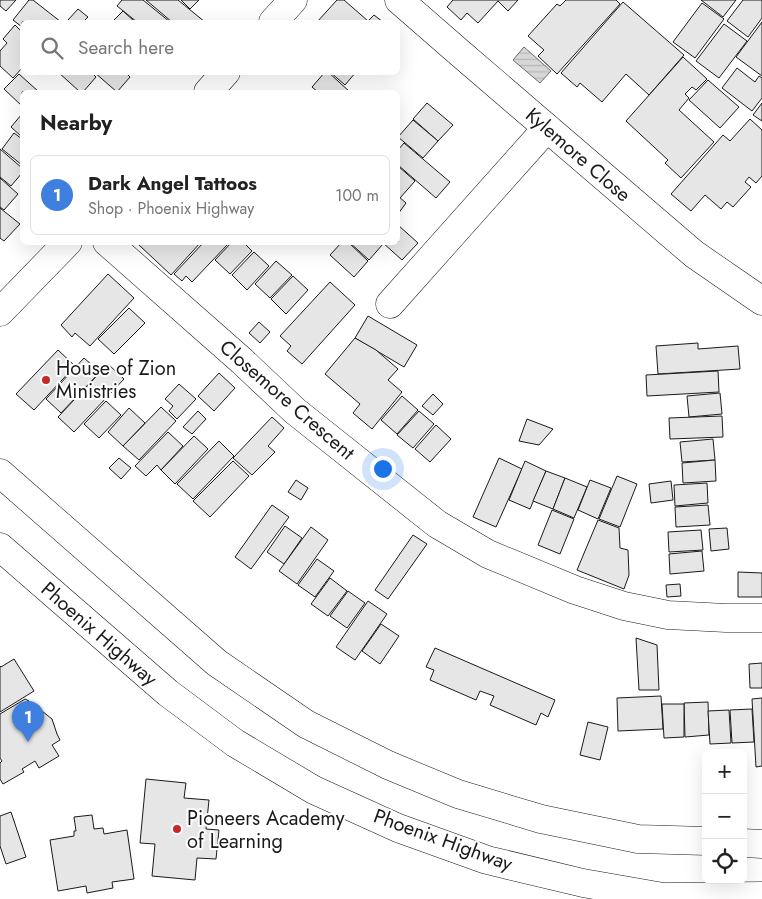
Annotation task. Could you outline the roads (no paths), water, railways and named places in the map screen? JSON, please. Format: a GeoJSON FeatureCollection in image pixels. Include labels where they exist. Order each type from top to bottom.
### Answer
{"type":"FeatureCollection","features":[{"type":"Feature","properties":{"kind":"main road"},"geometry":{"type":"LineString","coordinates":[[275,20],[294,0]]}},
{"type":"Feature","properties":{"kind":"main road","name":"Kylemore Close"},"geometry":{"type":"LineString","coordinates":[[399,0],[694,254],[762,301]]}},
{"type":"Feature","properties":{"kind":"main road"},"geometry":{"type":"LineString","coordinates":[[210,90],[223,75]]}},
{"type":"Feature","properties":{"kind":"main road"},"geometry":{"type":"LineString","coordinates":[[390,304],[547,128]]}},
{"type":"Feature","properties":{"kind":"main road"},"geometry":{"type":"LineString","coordinates":[[0,312],[65,245]]}},
{"type":"Feature","properties":{"kind":"main road","name":"Closemore Crescent"},"geometry":{"type":"LineString","coordinates":[[110,245],[242,361],[295,411],[437,524],[488,554],[574,590],[624,606],[668,616],[762,618]]}},
{"type":"Feature","properties":{"kind":"main road"},"geometry":{"type":"LineString","coordinates":[[0,473],[217,663],[306,724],[388,765],[458,794],[540,819],[638,839],[702,841]]}},
{"type":"Feature","properties":{"kind":"main road","name":"Phoenix Highway"},"geometry":{"type":"LineString","coordinates":[[0,547],[168,693],[235,743],[314,790],[398,828],[487,860],[573,881],[662,897],[762,896]]}},
{"type":"Feature","properties":{"kind":"main road"},"geometry":{"type":"LineString","coordinates":[[747,843],[762,844]]}},
{"type":"Feature","properties":{"kind":"place","name":"House of Zion Ministries"},"geometry":{"type":"Point","coordinates":[46,380]}},
{"type":"Feature","properties":{"kind":"place","name":"Dark Angel Tattoos"},"geometry":{"type":"Point","coordinates":[28,742]}},
{"type":"Feature","properties":{"kind":"place","name":"Pioneers Academy of Learning"},"geometry":{"type":"Point","coordinates":[177,829]}}]}
